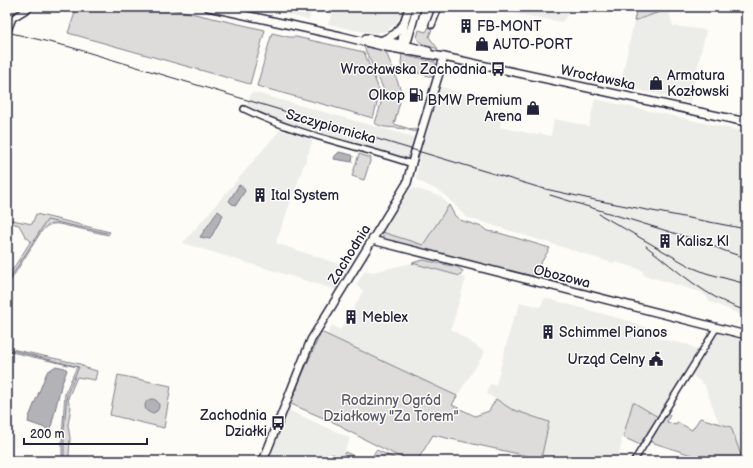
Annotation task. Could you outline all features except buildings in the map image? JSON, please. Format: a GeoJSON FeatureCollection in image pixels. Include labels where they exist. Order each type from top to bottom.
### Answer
{"type":"FeatureCollection","features":[{"type":"Feature","properties":{"kind":"street"},"geometry":{"type":"LineString","coordinates":[[7,32],[13,18],[31,7]]}},
{"type":"Feature","properties":{"kind":"street","name":"Wrocławska"},"geometry":{"type":"LineString","coordinates":[[208,7],[341,36],[420,49],[444,57]]}},
{"type":"Feature","properties":{"kind":"street"},"geometry":{"type":"LineString","coordinates":[[402,46],[405,20],[409,7]]}},
{"type":"Feature","properties":{"kind":"street"},"geometry":{"type":"LineString","coordinates":[[402,46],[412,27],[417,7]]}},
{"type":"Feature","properties":{"kind":"street"},"geometry":{"type":"LineString","coordinates":[[432,25],[439,7]]}},
{"type":"Feature","properties":{"kind":"street"},"geometry":{"type":"LineString","coordinates":[[383,40],[396,34],[405,20]]}},
{"type":"Feature","properties":{"kind":"street"},"geometry":{"type":"LineString","coordinates":[[412,27],[414,39],[420,49]]}},
{"type":"Feature","properties":{"kind":"street","name":"Wrocławska"},"geometry":{"type":"LineString","coordinates":[[341,36],[383,40],[444,57],[746,122]]}},
{"type":"Feature","properties":{"kind":"street","name":"Zachodnia"},"geometry":{"type":"LineString","coordinates":[[263,461],[311,340],[405,187],[410,175],[444,57]]}},
{"type":"Feature","properties":{"kind":"street","name":"Szczypiornicka"},"geometry":{"type":"LineString","coordinates":[[244,109],[266,119],[304,132],[412,164]]}},
{"type":"Feature","properties":{"kind":"street","name":"Obozowa"},"geometry":{"type":"LineString","coordinates":[[372,240],[746,335]]}},
{"type":"Feature","properties":{"kind":"street"},"geometry":{"type":"LineString","coordinates":[[634,461],[717,327]]}},
{"type":"Feature","properties":{"kind":"shaded area"},"geometry":{"type":"Polygon","coordinates":[[[257,7],[312,7],[309,20],[257,7]]]}},
{"type":"Feature","properties":{"kind":"shaded area"},"geometry":{"type":"Polygon","coordinates":[[[335,7],[403,7],[401,15],[395,24],[386,31],[377,33],[358,31],[328,24],[335,7]]]}},
{"type":"Feature","properties":{"kind":"shaded area"},"geometry":{"type":"Polygon","coordinates":[[[498,7],[574,7],[562,22],[505,12],[506,11],[498,7]]]}},
{"type":"Feature","properties":{"kind":"shaded area"},"geometry":{"type":"Polygon","coordinates":[[[668,9],[673,26],[706,30],[690,102],[620,86],[634,21],[668,9]]]}},
{"type":"Feature","properties":{"kind":"shaded area"},"geometry":{"type":"Polygon","coordinates":[[[440,86],[489,103],[486,113],[502,117],[500,127],[538,135],[539,133],[551,136],[554,119],[589,126],[595,99],[746,132],[746,317],[711,302],[703,293],[644,275],[642,270],[616,262],[613,263],[466,217],[443,193],[417,180],[416,178],[419,162],[410,161],[302,129],[248,110],[247,104],[252,92],[424,140],[440,86]]]}},
{"type":"Feature","properties":{"kind":"shaded area"},"geometry":{"type":"Polygon","coordinates":[[[280,130],[313,140],[276,242],[278,244],[349,267],[336,290],[183,243],[280,130]]]}},
{"type":"Feature","properties":{"kind":"shaded area"},"geometry":{"type":"Polygon","coordinates":[[[339,152],[352,155],[352,162],[334,159],[339,152]]]}},
{"type":"Feature","properties":{"kind":"shaded area"},"geometry":{"type":"Polygon","coordinates":[[[239,185],[243,187],[245,191],[236,205],[232,204],[229,201],[239,185]]]}},
{"type":"Feature","properties":{"kind":"shaded area"},"geometry":{"type":"Polygon","coordinates":[[[414,188],[440,196],[449,205],[423,245],[382,232],[410,189],[414,188]]]}},
{"type":"Feature","properties":{"kind":"shaded area"},"geometry":{"type":"Polygon","coordinates":[[[218,211],[223,215],[210,239],[200,237],[218,211]]]}},
{"type":"Feature","properties":{"kind":"shaded area"},"geometry":{"type":"Polygon","coordinates":[[[412,263],[466,278],[451,329],[485,352],[457,396],[327,335],[332,325],[340,330],[359,299],[363,291],[356,285],[365,270],[373,272],[412,263]]]}},
{"type":"Feature","properties":{"kind":"shaded area"},"geometry":{"type":"Polygon","coordinates":[[[545,298],[632,322],[655,331],[653,337],[689,345],[698,350],[658,417],[633,403],[618,457],[616,456],[615,461],[540,461],[549,422],[511,409],[487,394],[490,384],[496,385],[513,318],[517,314],[520,302],[540,307],[545,298]]]}},
{"type":"Feature","properties":{"kind":"shaded area"},"geometry":{"type":"Polygon","coordinates":[[[718,333],[746,341],[746,461],[743,461],[731,427],[719,423],[704,384],[692,375],[718,333]]]}},
{"type":"Feature","properties":{"kind":"shaded area"},"geometry":{"type":"Polygon","coordinates":[[[56,366],[67,370],[61,386],[51,427],[48,429],[28,422],[47,372],[56,366]]]}},
{"type":"Feature","properties":{"kind":"shaded area"},"geometry":{"type":"Polygon","coordinates":[[[152,399],[157,401],[159,406],[157,411],[152,413],[147,411],[145,406],[147,401],[152,399]]]}},
{"type":"Feature","properties":{"kind":"shaded area"},"geometry":{"type":"Polygon","coordinates":[[[288,410],[350,438],[342,458],[332,454],[328,461],[269,461],[288,410]]]}},
{"type":"Feature","properties":{"kind":"green space"},"geometry":{"type":"Polygon","coordinates":[[[77,7],[164,7],[265,30],[250,84],[68,33],[77,7]]]}},
{"type":"Feature","properties":{"kind":"green space"},"geometry":{"type":"Polygon","coordinates":[[[637,7],[674,7],[634,21],[637,7]]]}},
{"type":"Feature","properties":{"kind":"green space"},"geometry":{"type":"Polygon","coordinates":[[[430,25],[433,26],[429,37],[438,49],[423,44],[417,38],[419,30],[426,32],[430,25]]]}},
{"type":"Feature","properties":{"kind":"green space"},"geometry":{"type":"Polygon","coordinates":[[[272,33],[364,52],[380,92],[373,118],[257,86],[272,33]]]}},
{"type":"Feature","properties":{"kind":"green space"},"geometry":{"type":"Polygon","coordinates":[[[363,45],[381,49],[386,52],[402,93],[399,94],[397,101],[400,102],[394,124],[413,130],[415,129],[418,131],[417,132],[402,128],[382,127],[375,123],[384,90],[363,45]]]}},
{"type":"Feature","properties":{"kind":"green space"},"geometry":{"type":"Polygon","coordinates":[[[402,53],[407,54],[406,56],[435,62],[437,67],[434,76],[432,77],[402,68],[402,53]]]}},
{"type":"Feature","properties":{"kind":"green space"},"geometry":{"type":"Polygon","coordinates":[[[359,154],[371,158],[364,180],[352,176],[359,154]]]}},
{"type":"Feature","properties":{"kind":"green space"},"geometry":{"type":"Polygon","coordinates":[[[449,205],[455,216],[460,220],[482,227],[487,231],[550,248],[532,278],[384,240],[382,232],[423,245],[449,205]]]}},
{"type":"Feature","properties":{"kind":"green space"},"geometry":{"type":"Polygon","coordinates":[[[36,214],[110,232],[108,235],[59,224],[48,225],[41,232],[7,286],[7,278],[31,241],[25,236],[19,225],[7,222],[7,219],[32,224],[36,214]]]}},
{"type":"Feature","properties":{"kind":"green space"},"geometry":{"type":"Polygon","coordinates":[[[423,260],[457,267],[463,271],[460,276],[412,263],[423,260]]]}},
{"type":"Feature","properties":{"kind":"green space","name":"Rodzinny Ogród Działkowy \"Za Torem\""},"geometry":{"type":"Polygon","coordinates":[[[321,332],[457,396],[452,405],[475,416],[489,411],[496,399],[511,409],[549,422],[541,459],[433,435],[417,461],[409,461],[344,429],[342,426],[291,404],[290,402],[295,391],[298,389],[297,387],[321,332]]]}},
{"type":"Feature","properties":{"kind":"green space"},"geometry":{"type":"Polygon","coordinates":[[[7,348],[80,364],[86,368],[97,371],[95,380],[77,377],[68,398],[71,407],[68,425],[70,438],[69,457],[89,461],[62,461],[65,393],[77,367],[7,351],[7,348]]]}},
{"type":"Feature","properties":{"kind":"green space"},"geometry":{"type":"Polygon","coordinates":[[[118,375],[171,386],[164,428],[110,415],[118,375]]]}},
{"type":"Feature","properties":{"kind":"green space"},"geometry":{"type":"Polygon","coordinates":[[[633,402],[658,417],[640,445],[623,437],[633,402]]]}},
{"type":"Feature","properties":{"kind":"green space"},"geometry":{"type":"Polygon","coordinates":[[[667,415],[670,415],[667,422],[676,425],[677,422],[692,430],[700,418],[731,427],[743,461],[710,461],[649,441],[667,415]]]}},
{"type":"Feature","properties":{"kind":"green space"},"geometry":{"type":"Polygon","coordinates":[[[376,450],[379,451],[400,461],[370,461],[376,450]]]}},
{"type":"Feature","properties":{"kind":"green space"},"geometry":{"type":"Polygon","coordinates":[[[345,452],[365,461],[328,461],[332,454],[342,458],[345,452]]]}},
{"type":"Feature","properties":{"kind":"waterway"},"geometry":{"type":"LineString","coordinates":[[7,283],[47,220],[107,233]]}},
{"type":"Feature","properties":{"kind":"waterway"},"geometry":{"type":"LineString","coordinates":[[7,349],[79,367],[67,394],[64,431],[64,461]]}},
{"type":"Feature","properties":{"kind":"railway"},"geometry":{"type":"LineString","coordinates":[[7,32],[70,47],[541,188],[746,229]]}},
{"type":"Feature","properties":{"kind":"railway"},"geometry":{"type":"LineString","coordinates":[[550,195],[703,242],[746,258]]}},
{"type":"Feature","properties":{"kind":"railway"},"geometry":{"type":"LineString","coordinates":[[599,214],[691,267],[706,273],[746,284]]}},
{"type":"Feature","properties":{"kind":"railway"},"geometry":{"type":"LineString","coordinates":[[646,246],[705,291],[718,299],[746,311]]}},
{"type":"Feature","properties":{"kind":"place","name":"FB-MONT"},"geometry":{"type":"Point","coordinates":[466,26]}},
{"type":"Feature","properties":{"kind":"place","name":"AUTO-PORT"},"geometry":{"type":"Point","coordinates":[482,44]}},
{"type":"Feature","properties":{"kind":"place","name":"Wrocławska Zachodnia"},"geometry":{"type":"Point","coordinates":[498,69]}},
{"type":"Feature","properties":{"kind":"place","name":"Armatura Kozłowski"},"geometry":{"type":"Point","coordinates":[656,83]}},
{"type":"Feature","properties":{"kind":"place","name":"Olkop"},"geometry":{"type":"Point","coordinates":[416,95]}},
{"type":"Feature","properties":{"kind":"place","name":"BMW Premium Arena"},"geometry":{"type":"Point","coordinates":[533,108]}},
{"type":"Feature","properties":{"kind":"place","name":"Ital System"},"geometry":{"type":"Point","coordinates":[260,195]}},
{"type":"Feature","properties":{"kind":"place","name":"Kalisz Kl"},"geometry":{"type":"Point","coordinates":[665,241]}},
{"type":"Feature","properties":{"kind":"place","name":"Meblex"},"geometry":{"type":"Point","coordinates":[351,317]}},
{"type":"Feature","properties":{"kind":"place","name":"Schimmel Pianos"},"geometry":{"type":"Point","coordinates":[548,332]}},
{"type":"Feature","properties":{"kind":"place","name":"Urząd Celny"},"geometry":{"type":"Point","coordinates":[656,359]}},
{"type":"Feature","properties":{"kind":"place","name":"Zachodnia Działki"},"geometry":{"type":"Point","coordinates":[278,423]}}]}
